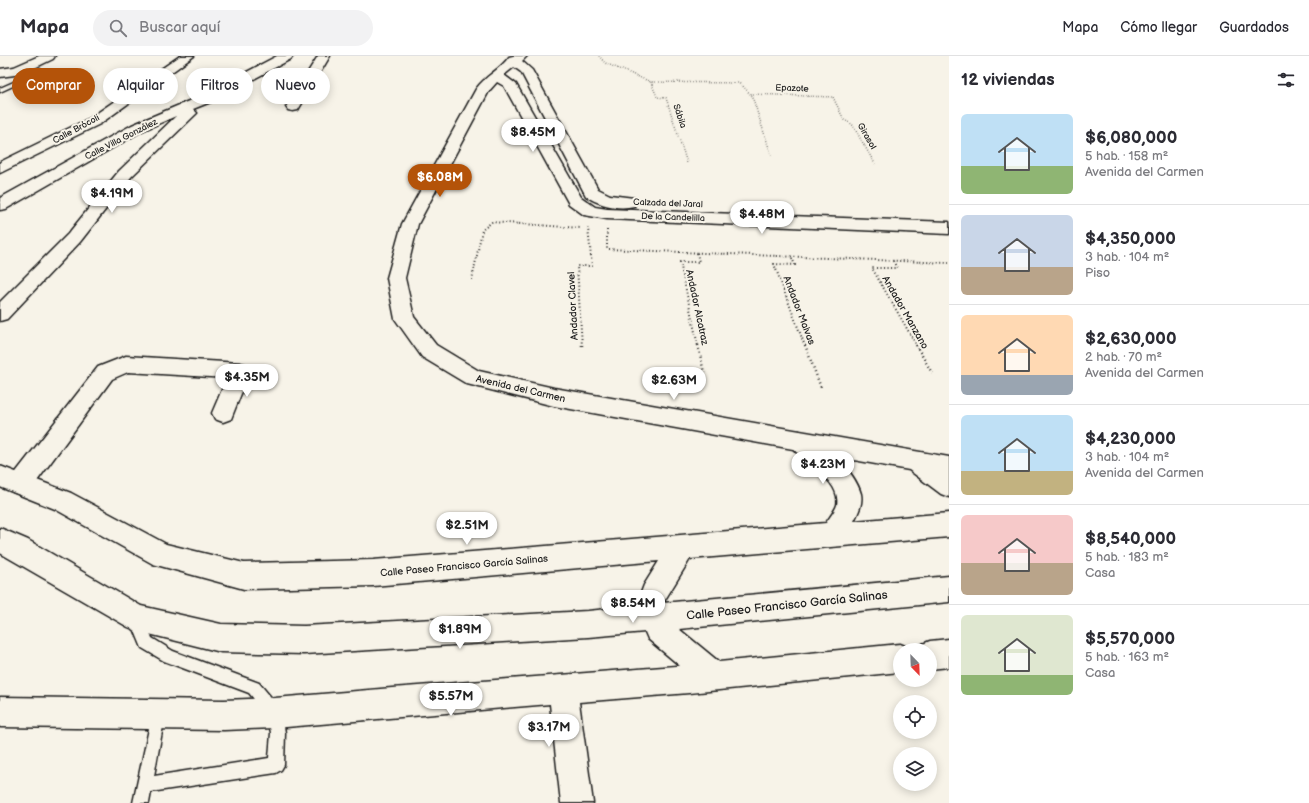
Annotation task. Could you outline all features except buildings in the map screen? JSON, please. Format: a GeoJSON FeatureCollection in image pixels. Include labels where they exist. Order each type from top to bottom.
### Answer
{"type":"FeatureCollection","features":[{"type":"Feature","properties":{"kind":"street"},"geometry":{"type":"LineString","coordinates":[[24,68],[49,56]]}},
{"type":"Feature","properties":{"kind":"street","name":"Calle Brócoli"},"geometry":{"type":"LineString","coordinates":[[0,168],[95,121],[188,56]]}},
{"type":"Feature","properties":{"kind":"street","name":"Calle Villa González"},"geometry":{"type":"LineString","coordinates":[[253,74],[287,56]]}},
{"type":"Feature","properties":{"kind":"street"},"geometry":{"type":"LineString","coordinates":[[293,107],[324,56]]}},
{"type":"Feature","properties":{"kind":"street","name":"Avenida del Carmen"},"geometry":{"type":"LineString","coordinates":[[517,58],[496,75],[483,89],[410,224],[396,278],[405,319],[428,351],[474,378],[554,397],[915,462],[949,486]]}},
{"type":"Feature","properties":{"kind":"street","name":"Calzada del Jaral"},"geometry":{"type":"LineString","coordinates":[[517,58],[526,70],[592,192],[599,198],[612,202],[803,215],[949,213]]}},
{"type":"Feature","properties":{"kind":"street","name":"De la Candelilla"},"geometry":{"type":"LineString","coordinates":[[496,75],[509,84],[575,200],[590,211],[607,214],[803,215],[949,228]]}},
{"type":"Feature","properties":{"kind":"street","name":"Calle Villa González"},"geometry":{"type":"LineString","coordinates":[[0,205],[137,128],[194,104]]}},
{"type":"Feature","properties":{"kind":"street"},"geometry":{"type":"LineString","coordinates":[[0,314],[74,238],[124,174],[178,122],[200,104]]}},
{"type":"Feature","properties":{"kind":"street"},"geometry":{"type":"LineString","coordinates":[[10,480],[105,372],[126,364],[240,371],[223,413]]}},
{"type":"Feature","properties":{"kind":"street"},"geometry":{"type":"LineString","coordinates":[[798,441],[834,472],[844,483],[850,494],[849,505],[832,534]]}},
{"type":"Feature","properties":{"kind":"street"},"geometry":{"type":"LineString","coordinates":[[915,462],[949,467]]}},
{"type":"Feature","properties":{"kind":"street","name":"Calle Paseo Francisco García Salinas"},"geometry":{"type":"LineString","coordinates":[[10,480],[64,501],[162,555],[244,576],[373,573],[949,525]]}},
{"type":"Feature","properties":{"kind":"street","name":"Calle Paseo Francisco García Salinas"},"geometry":{"type":"LineString","coordinates":[[0,540],[19,549],[137,618],[220,638],[304,640],[588,624],[949,589]]}},
{"type":"Feature","properties":{"kind":"street"},"geometry":{"type":"LineString","coordinates":[[682,547],[653,594],[649,605],[652,618],[658,629],[714,676]]}},
{"type":"Feature","properties":{"kind":"street"},"geometry":{"type":"LineString","coordinates":[[937,654],[949,653]]}},
{"type":"Feature","properties":{"kind":"street"},"geometry":{"type":"LineString","coordinates":[[0,712],[224,715],[275,713],[714,676],[893,659]]}},
{"type":"Feature","properties":{"kind":"street"},"geometry":{"type":"LineString","coordinates":[[563,689],[577,803]]}},
{"type":"Feature","properties":{"kind":"lane"},"geometry":{"type":"LineString","coordinates":[[1,90],[12,85]]}},
{"type":"Feature","properties":{"kind":"lane"},"geometry":{"type":"LineString","coordinates":[[137,618],[147,643],[169,656],[254,688],[275,713],[278,732],[276,765],[145,785]]}},
{"type":"Feature","properties":{"kind":"lane"},"geometry":{"type":"LineString","coordinates":[[141,803],[158,714]]}},
{"type":"Feature","properties":{"kind":"path"},"geometry":{"type":"LineString","coordinates":[[599,56],[605,63],[651,82],[740,83],[750,94],[772,157]]}},
{"type":"Feature","properties":{"kind":"path","name":"Sábila"},"geometry":{"type":"LineString","coordinates":[[651,82],[657,97],[666,98],[687,163]]}},
{"type":"Feature","properties":{"kind":"path","name":"Epazote"},"geometry":{"type":"LineString","coordinates":[[750,94],[833,97]]}},
{"type":"Feature","properties":{"kind":"path","name":"Girasol"},"geometry":{"type":"LineString","coordinates":[[833,97],[844,120],[852,124],[875,164]]}},
{"type":"Feature","properties":{"kind":"path"},"geometry":{"type":"LineString","coordinates":[[472,280],[482,230],[492,222],[594,228]]}},
{"type":"Feature","properties":{"kind":"path","name":"Andador Clavel"},"geometry":{"type":"LineString","coordinates":[[582,348],[577,266],[592,266],[588,228]]}},
{"type":"Feature","properties":{"kind":"path"},"geometry":{"type":"LineString","coordinates":[[607,249],[792,258],[949,262]]}},
{"type":"Feature","properties":{"kind":"path","name":"Andador Alcatraz"},"geometry":{"type":"LineString","coordinates":[[697,253],[699,262],[680,262],[706,382]]}},
{"type":"Feature","properties":{"kind":"path","name":"Andador Malvas"},"geometry":{"type":"LineString","coordinates":[[792,258],[795,265],[774,264],[821,388]]}},
{"type":"Feature","properties":{"kind":"path","name":"Andador Manzano"},"geometry":{"type":"LineString","coordinates":[[892,261],[898,268],[872,268],[932,373]]}}]}
